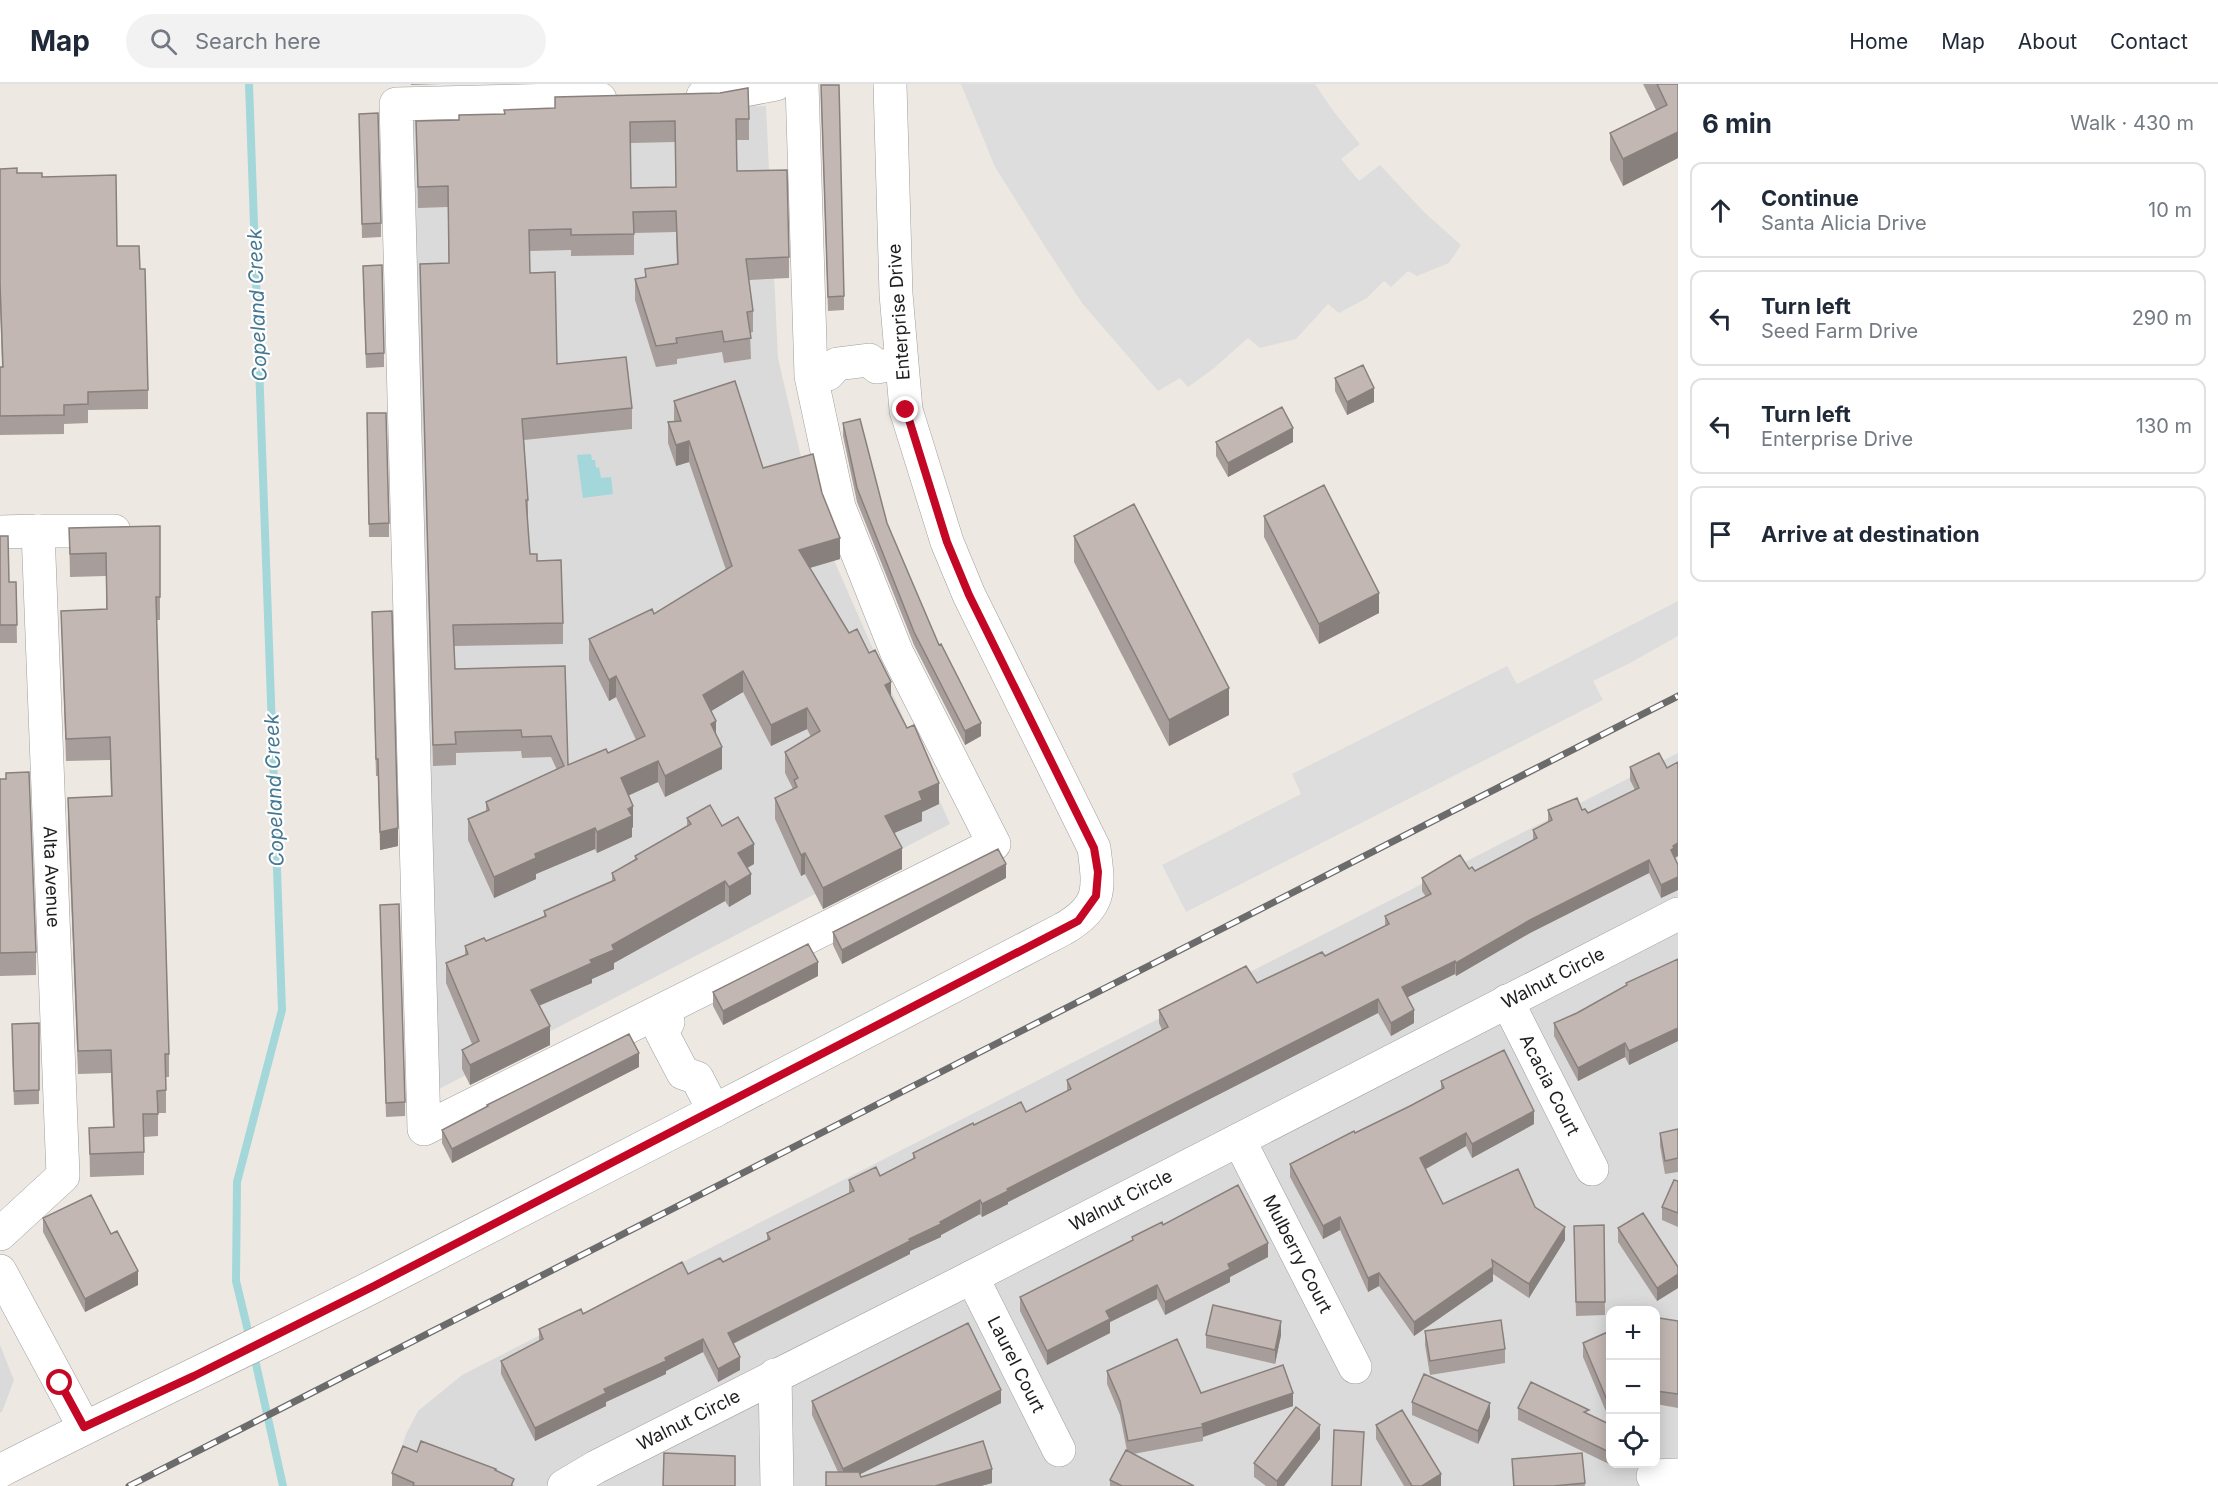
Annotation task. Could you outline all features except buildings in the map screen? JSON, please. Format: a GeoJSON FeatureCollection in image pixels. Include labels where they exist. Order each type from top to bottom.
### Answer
{"type":"FeatureCollection","features":[{"type":"Feature","properties":{"kind":"street"},"geometry":{"type":"LineString","coordinates":[[672,97],[719,95],[776,84]]}},
{"type":"Feature","properties":{"kind":"street"},"geometry":{"type":"LineString","coordinates":[[624,98],[396,104],[424,1129],[665,1016],[994,844],[897,653],[839,507],[820,375],[802,84]]}},
{"type":"Feature","properties":{"kind":"street","name":"Enterprise Drive"},"geometry":{"type":"LineString","coordinates":[[714,1111],[1078,921],[1096,896],[1098,872],[1094,848],[969,595],[947,542],[906,410],[889,365],[896,294],[890,84]]}},
{"type":"Feature","properties":{"kind":"street"},"geometry":{"type":"LineString","coordinates":[[820,375],[839,381],[871,375],[889,365]]}},
{"type":"Feature","properties":{"kind":"street","name":"Alta Avenue"},"geometry":{"type":"LineString","coordinates":[[0,1234],[63,1176],[38,579],[38,531]]}},
{"type":"Feature","properties":{"kind":"street"},"geometry":{"type":"LineString","coordinates":[[0,532],[148,531]]}},
{"type":"Feature","properties":{"kind":"street","name":"Walnut Circle"},"geometry":{"type":"LineString","coordinates":[[564,1486],[596,1467],[972,1277],[1678,914]]}},
{"type":"Feature","properties":{"kind":"street","name":"Acacia Court"},"geometry":{"type":"LineString","coordinates":[[1507,1001],[1592,1169]]}},
{"type":"Feature","properties":{"kind":"street"},"geometry":{"type":"LineString","coordinates":[[0,1471],[84,1427],[216,1365],[714,1111],[697,1078],[683,1073],[677,1063],[662,1033],[665,1016]]}},
{"type":"Feature","properties":{"kind":"street","name":"Mulberry Court"},"geometry":{"type":"LineString","coordinates":[[1239,1140],[1355,1367]]}},
{"type":"Feature","properties":{"kind":"street"},"geometry":{"type":"LineString","coordinates":[[0,1271],[84,1427]]}},
{"type":"Feature","properties":{"kind":"street","name":"Laurel Court"},"geometry":{"type":"LineString","coordinates":[[972,1277],[1059,1450]]}},
{"type":"Feature","properties":{"kind":"street"},"geometry":{"type":"LineString","coordinates":[[775,1376],[777,1486]]}},
{"type":"Feature","properties":{"kind":"shaded area"},"geometry":{"type":"Polygon","coordinates":[[[961,84],[1315,84],[1360,144],[1341,159],[1359,181],[1380,165],[1425,213],[1461,245],[1449,263],[1417,276],[1408,271],[1391,287],[1384,281],[1367,298],[1339,313],[1328,304],[1296,339],[1260,348],[1248,338],[1213,369],[1188,387],[1180,378],[1158,391],[1082,303],[1044,245],[995,167],[961,84]]]}},
{"type":"Feature","properties":{"kind":"shaded area"},"geometry":{"type":"Polygon","coordinates":[[[766,106],[778,358],[815,517],[950,824],[439,1089],[405,113],[766,106]]]}},
{"type":"Feature","properties":{"kind":"shaded area"},"geometry":{"type":"Polygon","coordinates":[[[1678,601],[1678,636],[1593,681],[1603,700],[1186,912],[1162,865],[1301,794],[1292,774],[1507,666],[1517,684],[1678,601]]]}},
{"type":"Feature","properties":{"kind":"shaded area"},"geometry":{"type":"Polygon","coordinates":[[[1678,753],[1678,1486],[392,1486],[405,1436],[418,1411],[462,1375],[1678,753]]]}},
{"type":"Feature","properties":{"kind":"shaded area"},"geometry":{"type":"Polygon","coordinates":[[[0,1345],[14,1380],[0,1413],[0,1345]]]}},
{"type":"Feature","properties":{"kind":"water"},"geometry":{"type":"Polygon","coordinates":[[[591,454],[596,468],[599,467],[601,478],[611,477],[613,494],[583,498],[577,455],[591,454]]]}},
{"type":"Feature","properties":{"kind":"waterway","name":"Copeland Creek"},"geometry":{"type":"LineString","coordinates":[[249,84],[282,1010],[237,1182],[236,1281],[250,1339]]}},
{"type":"Feature","properties":{"kind":"waterway","name":"Copeland Creek"},"geometry":{"type":"LineString","coordinates":[[254,1355],[283,1486]]}},
{"type":"Feature","properties":{"kind":"railway"},"geometry":{"type":"LineString","coordinates":[[129,1486],[1678,696]]}},
{"type":"Feature","properties":{"kind":"route"},"geometry":{"type":"LineString","coordinates":[[60,1383],[84,1427],[194,1376],[374,1286],[1078,921],[1096,896],[1098,872],[1094,848],[969,595],[947,542],[906,410]]}}]}
